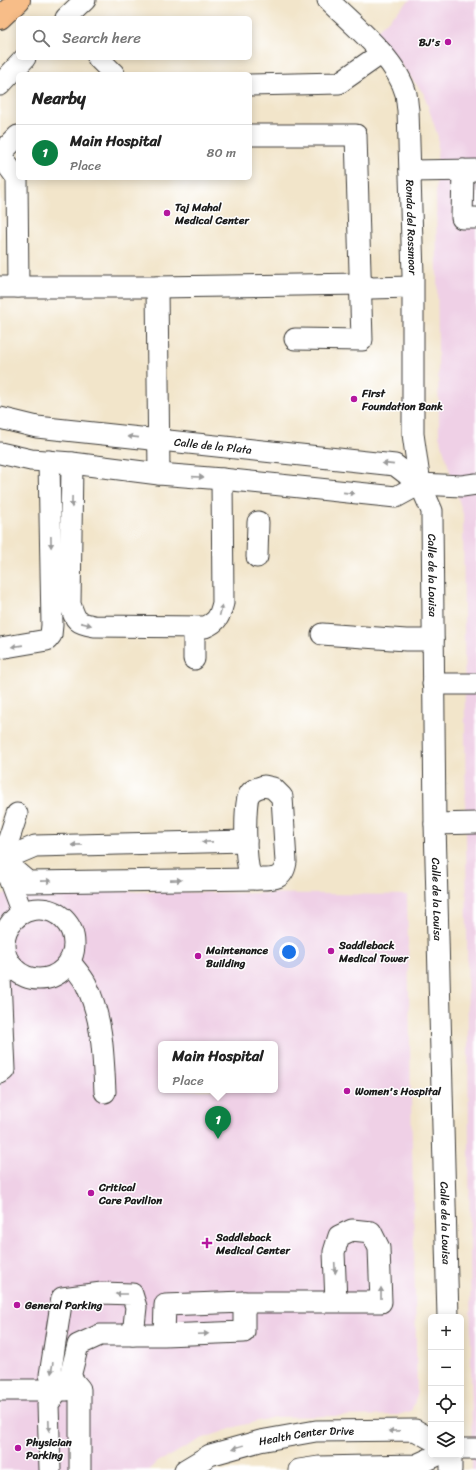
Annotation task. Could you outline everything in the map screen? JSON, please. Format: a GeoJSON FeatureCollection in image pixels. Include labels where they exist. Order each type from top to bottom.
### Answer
{"type":"FeatureCollection","features":[{"type":"Feature","properties":{"kind":"main road"},"geometry":{"type":"LineString","coordinates":[[0,18],[19,0]]}},
{"type":"Feature","properties":{"kind":"street"},"geometry":{"type":"LineString","coordinates":[[68,16],[85,0]]}},
{"type":"Feature","properties":{"kind":"street","name":"Ronda del Rossmoor"},"geometry":{"type":"LineString","coordinates":[[328,0],[382,53],[400,78],[406,94],[410,171],[413,434],[420,484]]}},
{"type":"Feature","properties":{"kind":"street"},"geometry":{"type":"LineString","coordinates":[[252,85],[339,83],[382,53]]}},
{"type":"Feature","properties":{"kind":"street"},"geometry":{"type":"LineString","coordinates":[[0,85],[23,60]]}},
{"type":"Feature","properties":{"kind":"street"},"geometry":{"type":"LineString","coordinates":[[100,60],[112,72]]}},
{"type":"Feature","properties":{"kind":"street"},"geometry":{"type":"LineString","coordinates":[[252,135],[356,135],[362,340],[295,339]]}},
{"type":"Feature","properties":{"kind":"street"},"geometry":{"type":"LineString","coordinates":[[16,138],[0,155],[16,177]]}},
{"type":"Feature","properties":{"kind":"street"},"geometry":{"type":"LineString","coordinates":[[410,171],[469,170],[462,218],[476,218]]}},
{"type":"Feature","properties":{"kind":"street"},"geometry":{"type":"LineString","coordinates":[[17,180],[9,287],[157,287],[361,284],[370,277],[412,281]]}},
{"type":"Feature","properties":{"kind":"street"},"geometry":{"type":"LineString","coordinates":[[157,287],[160,474]]}},
{"type":"Feature","properties":{"kind":"street","name":"Calle de la Plata"},"geometry":{"type":"LineString","coordinates":[[0,418],[37,427],[395,465],[420,484]]}},
{"type":"Feature","properties":{"kind":"street"},"geometry":{"type":"LineString","coordinates":[[0,453],[31,460],[72,463],[160,474],[222,479],[396,498],[420,484],[462,486],[476,484]]}},
{"type":"Feature","properties":{"kind":"street"},"geometry":{"type":"LineString","coordinates":[[0,648],[47,640],[51,635],[49,461]]}},
{"type":"Feature","properties":{"kind":"street"},"geometry":{"type":"LineString","coordinates":[[72,463],[70,604],[75,617],[81,624],[94,626],[200,627],[213,624],[219,617],[222,603],[222,479]]}},
{"type":"Feature","properties":{"kind":"street","name":"Calle de la Louisa"},"geometry":{"type":"LineString","coordinates":[[420,484],[432,511],[435,824],[448,1314]]}},
{"type":"Feature","properties":{"kind":"street"},"geometry":{"type":"LineString","coordinates":[[258,522],[258,557]]}},
{"type":"Feature","properties":{"kind":"street"},"geometry":{"type":"LineString","coordinates":[[200,627],[202,659]]}},
{"type":"Feature","properties":{"kind":"street"},"geometry":{"type":"LineString","coordinates":[[322,634],[406,640],[433,640]]}},
{"type":"Feature","properties":{"kind":"street"},"geometry":{"type":"LineString","coordinates":[[434,684],[476,684]]}},
{"type":"Feature","properties":{"kind":"street"},"geometry":{"type":"LineString","coordinates":[[1,860],[28,882],[273,878],[278,877],[284,872],[285,867],[282,797],[273,788],[264,786],[252,791],[248,796],[246,804],[248,868],[250,873],[256,878]]}},
{"type":"Feature","properties":{"kind":"street"},"geometry":{"type":"LineString","coordinates":[[11,814],[10,836],[1,860],[22,913]]}},
{"type":"Feature","properties":{"kind":"street"},"geometry":{"type":"LineString","coordinates":[[435,824],[476,823]]}},
{"type":"Feature","properties":{"kind":"street"},"geometry":{"type":"LineString","coordinates":[[1,860],[34,846],[246,841]]}},
{"type":"Feature","properties":{"kind":"street"},"geometry":{"type":"LineString","coordinates":[[33,909],[44,909],[55,912],[64,919],[71,928],[74,939],[74,951],[70,962],[58,974],[40,979],[29,977],[20,972],[12,965],[6,954],[4,943],[7,931],[13,921],[22,913],[33,909]]}},
{"type":"Feature","properties":{"kind":"street"},"geometry":{"type":"LineString","coordinates":[[70,962],[85,983],[96,1012],[102,1038],[105,1092]]}},
{"type":"Feature","properties":{"kind":"street"},"geometry":{"type":"LineString","coordinates":[[0,1074],[4,1070],[0,978],[12,965]]}},
{"type":"Feature","properties":{"kind":"street"},"geometry":{"type":"LineString","coordinates":[[69,1385],[50,1375],[62,1298],[102,1294],[132,1294],[136,1307],[133,1335]]}},
{"type":"Feature","properties":{"kind":"street"},"geometry":{"type":"LineString","coordinates":[[80,1470],[69,1385],[78,1345],[100,1335],[164,1335],[244,1332],[244,1302]]}},
{"type":"Feature","properties":{"kind":"street"},"geometry":{"type":"LineString","coordinates":[[164,1335],[165,1305],[244,1302],[336,1302]]}},
{"type":"Feature","properties":{"kind":"street"},"geometry":{"type":"LineString","coordinates":[[0,1390],[69,1385]]}},
{"type":"Feature","properties":{"kind":"street"},"geometry":{"type":"LineString","coordinates":[[50,1470],[48,1404],[69,1385]]}},
{"type":"Feature","properties":{"kind":"street","name":"Health Center Drive"},"geometry":{"type":"LineString","coordinates":[[185,1470],[210,1455],[260,1440],[316,1431],[415,1430],[428,1436]]}},
{"type":"Feature","properties":{"kind":"street"},"geometry":{"type":"LineString","coordinates":[[464,1449],[476,1449]]}},
{"type":"Feature","properties":{"kind":"street"},"geometry":{"type":"LineString","coordinates":[[312,1469],[416,1465],[431,1458]]}},
{"type":"Feature","properties":{"kind":"street"},"geometry":{"type":"LineString","coordinates":[[451,1458],[451,1470]]}},
{"type":"Feature","properties":{"kind":"shaded area"},"geometry":{"type":"Polygon","coordinates":[[[410,0],[476,0],[476,1470],[472,1470],[463,514],[439,435],[436,189],[438,137],[424,94],[375,32],[410,0]]]}},
{"type":"Feature","properties":{"kind":"shaded area","name":"Saddleback Medical Center"},"geometry":{"type":"Polygon","coordinates":[[[21,890],[407,895],[417,1396],[411,1411],[398,1415],[274,1417],[239,1426],[201,1439],[158,1462],[148,1470],[0,1470],[0,895],[21,890]]]}},
{"type":"Feature","properties":{"kind":"place","name":"BJ's"},"geometry":{"type":"Point","coordinates":[448,42]}},
{"type":"Feature","properties":{"kind":"place","name":"Taj Mahal Medical Center"},"geometry":{"type":"Point","coordinates":[167,213]}},
{"type":"Feature","properties":{"kind":"place","name":"First Foundation Bank"},"geometry":{"type":"Point","coordinates":[354,399]}},
{"type":"Feature","properties":{"kind":"place","name":"Saddleback Medical Tower"},"geometry":{"type":"Point","coordinates":[331,951]}},
{"type":"Feature","properties":{"kind":"place","name":"Maintenance Building"},"geometry":{"type":"Point","coordinates":[198,956]}},
{"type":"Feature","properties":{"kind":"place","name":"Women's Hospital"},"geometry":{"type":"Point","coordinates":[347,1091]}},
{"type":"Feature","properties":{"kind":"place","name":"Main Hospital"},"geometry":{"type":"Point","coordinates":[218,1139]}},
{"type":"Feature","properties":{"kind":"place","name":"Critical Care Pavilion"},"geometry":{"type":"Point","coordinates":[91,1193]}},
{"type":"Feature","properties":{"kind":"place","name":"Saddleback Medical Center"},"geometry":{"type":"Point","coordinates":[207,1243]}},
{"type":"Feature","properties":{"kind":"place","name":"General Parking"},"geometry":{"type":"Point","coordinates":[17,1305]}},
{"type":"Feature","properties":{"kind":"place","name":"Physician Parking"},"geometry":{"type":"Point","coordinates":[18,1448]}}]}
